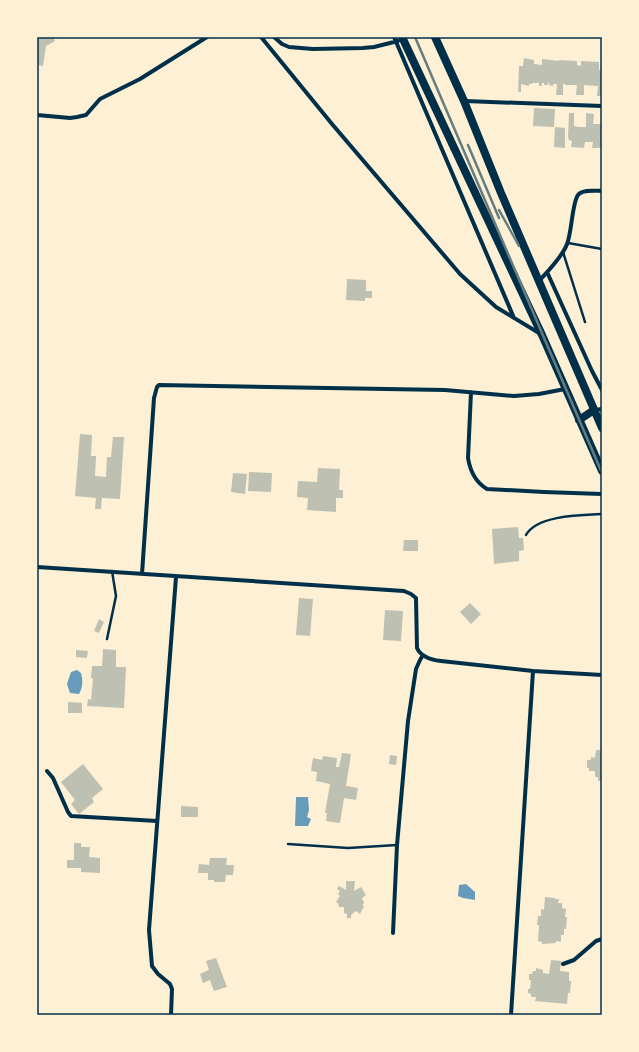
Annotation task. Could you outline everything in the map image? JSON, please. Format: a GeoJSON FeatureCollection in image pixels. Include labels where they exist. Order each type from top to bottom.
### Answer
{"type":"FeatureCollection","features":[{"type":"Feature","properties":{"kind":"highway"},"geometry":{"type":"LineString","coordinates":[[435,37],[464,101],[501,193],[539,281],[598,410],[602,428]]}},
{"type":"Feature","properties":{"kind":"highway"},"geometry":{"type":"LineString","coordinates":[[398,39],[542,334],[602,471]]}},
{"type":"Feature","properties":{"kind":"highway"},"geometry":{"type":"LineString","coordinates":[[579,420],[598,410]]}},
{"type":"Feature","properties":{"kind":"street"},"geometry":{"type":"LineString","coordinates":[[37,115],[77,118],[86,115],[100,99],[140,79],[207,37]]}},
{"type":"Feature","properties":{"kind":"street"},"geometry":{"type":"LineString","coordinates":[[261,37],[332,124],[460,274],[496,307],[542,334]]}},
{"type":"Feature","properties":{"kind":"street"},"geometry":{"type":"LineString","coordinates":[[274,37],[289,47],[313,49],[363,48],[384,45],[398,39],[514,318]]}},
{"type":"Feature","properties":{"kind":"street"},"geometry":{"type":"LineString","coordinates":[[464,101],[602,106]]}},
{"type":"Feature","properties":{"kind":"street"},"geometry":{"type":"LineString","coordinates":[[539,281],[568,243],[578,194],[581,192],[602,191]]}},
{"type":"Feature","properties":{"kind":"street"},"geometry":{"type":"LineString","coordinates":[[547,272],[602,390]]}},
{"type":"Feature","properties":{"kind":"street"},"geometry":{"type":"LineString","coordinates":[[142,574],[154,398],[155,391],[159,385],[445,390],[523,396],[565,389]]}},
{"type":"Feature","properties":{"kind":"street"},"geometry":{"type":"LineString","coordinates":[[472,392],[468,458],[476,480],[483,486],[487,489],[602,494]]}},
{"type":"Feature","properties":{"kind":"street"},"geometry":{"type":"LineString","coordinates":[[37,567],[404,591],[416,598],[416,642],[419,652],[434,660],[533,671],[602,675]]}},
{"type":"Feature","properties":{"kind":"street"},"geometry":{"type":"LineString","coordinates":[[171,1015],[171,986],[155,971],[152,966],[149,944],[150,914],[176,577]]}},
{"type":"Feature","properties":{"kind":"street"},"geometry":{"type":"LineString","coordinates":[[393,934],[397,845],[412,688],[416,669],[423,655]]}},
{"type":"Feature","properties":{"kind":"street"},"geometry":{"type":"LineString","coordinates":[[511,1015],[533,671]]}},
{"type":"Feature","properties":{"kind":"street"},"geometry":{"type":"LineString","coordinates":[[47,771],[53,778],[71,816],[157,821]]}},
{"type":"Feature","properties":{"kind":"street"},"geometry":{"type":"LineString","coordinates":[[563,964],[574,960],[596,941],[602,939]]}},
{"type":"Feature","properties":{"kind":"lane"},"geometry":{"type":"LineString","coordinates":[[568,243],[602,248]]}},
{"type":"Feature","properties":{"kind":"lane"},"geometry":{"type":"LineString","coordinates":[[563,251],[586,322]]}},
{"type":"Feature","properties":{"kind":"lane"},"geometry":{"type":"LineString","coordinates":[[526,535],[543,522],[565,517],[602,514]]}},
{"type":"Feature","properties":{"kind":"lane"},"geometry":{"type":"LineString","coordinates":[[107,639],[116,596],[112,571]]}},
{"type":"Feature","properties":{"kind":"lane"},"geometry":{"type":"LineString","coordinates":[[288,844],[348,848],[397,845]]}},
{"type":"Feature","properties":{"kind":"water"},"geometry":{"type":"Polygon","coordinates":[[[77,670],[81,673],[82,678],[82,686],[79,694],[70,693],[67,684],[71,672],[77,670]]]}},
{"type":"Feature","properties":{"kind":"water"},"geometry":{"type":"Polygon","coordinates":[[[296,797],[308,797],[309,810],[307,817],[311,819],[308,826],[295,826],[296,797]]]}},
{"type":"Feature","properties":{"kind":"water"},"geometry":{"type":"Polygon","coordinates":[[[466,884],[475,892],[475,900],[458,896],[459,885],[466,884]]]}},
{"type":"Feature","properties":{"kind":"building"},"geometry":{"type":"Polygon","coordinates":[[[37,37],[53,37],[55,41],[46,46],[43,66],[37,65],[37,37]]]}},
{"type":"Feature","properties":{"kind":"building"},"geometry":{"type":"Polygon","coordinates":[[[524,58],[534,60],[534,64],[542,65],[542,59],[577,61],[577,65],[581,66],[581,61],[599,62],[599,70],[602,70],[602,96],[597,96],[598,86],[584,85],[584,95],[576,95],[577,85],[565,84],[563,84],[563,95],[556,95],[557,84],[553,84],[553,86],[549,85],[549,83],[548,85],[544,85],[544,83],[542,83],[542,86],[539,86],[539,83],[532,83],[529,84],[529,86],[521,84],[521,92],[518,92],[519,66],[523,66],[524,58]]]}},
{"type":"Feature","properties":{"kind":"building"},"geometry":{"type":"Polygon","coordinates":[[[534,108],[555,109],[554,127],[533,126],[534,108]]]}},
{"type":"Feature","properties":{"kind":"building"},"geometry":{"type":"Polygon","coordinates":[[[569,113],[574,113],[574,126],[579,127],[586,127],[586,113],[594,114],[593,124],[602,124],[602,148],[592,148],[593,142],[585,142],[584,148],[571,147],[572,141],[569,140],[568,137],[569,113]]]}},
{"type":"Feature","properties":{"kind":"building"},"geometry":{"type":"Polygon","coordinates":[[[555,127],[565,128],[565,148],[554,147],[555,127]]]}},
{"type":"Feature","properties":{"kind":"building"},"geometry":{"type":"Polygon","coordinates":[[[347,279],[366,280],[366,291],[372,291],[372,298],[365,298],[365,301],[346,300],[347,279]]]}},
{"type":"Feature","properties":{"kind":"building"},"geometry":{"type":"Polygon","coordinates":[[[80,434],[92,435],[91,456],[96,456],[95,476],[106,477],[107,457],[111,457],[113,437],[124,437],[120,499],[102,498],[101,509],[95,509],[96,498],[75,496],[80,434]]]}},
{"type":"Feature","properties":{"kind":"building"},"geometry":{"type":"Polygon","coordinates":[[[318,468],[340,469],[339,490],[343,490],[343,498],[336,498],[336,512],[307,510],[308,498],[297,497],[298,481],[317,482],[318,468]]]}},
{"type":"Feature","properties":{"kind":"building"},"geometry":{"type":"Polygon","coordinates":[[[249,472],[272,473],[271,492],[248,491],[249,472]]]}},
{"type":"Feature","properties":{"kind":"building"},"geometry":{"type":"Polygon","coordinates":[[[233,473],[247,474],[245,494],[231,492],[233,473]]]}},
{"type":"Feature","properties":{"kind":"building"},"geometry":{"type":"Polygon","coordinates":[[[518,527],[519,538],[523,538],[524,550],[519,551],[519,561],[494,564],[492,529],[518,527]]]}},
{"type":"Feature","properties":{"kind":"building"},"geometry":{"type":"Polygon","coordinates":[[[404,540],[418,540],[418,551],[403,551],[404,540]]]}},
{"type":"Feature","properties":{"kind":"building"},"geometry":{"type":"Polygon","coordinates":[[[299,598],[313,599],[310,636],[296,635],[299,598]]]}},
{"type":"Feature","properties":{"kind":"building"},"geometry":{"type":"Polygon","coordinates":[[[470,603],[481,614],[471,624],[460,612],[470,603]]]}},
{"type":"Feature","properties":{"kind":"building"},"geometry":{"type":"Polygon","coordinates":[[[385,610],[403,611],[401,641],[383,640],[385,610]]]}},
{"type":"Feature","properties":{"kind":"building"},"geometry":{"type":"Polygon","coordinates":[[[99,619],[104,622],[99,633],[94,631],[99,619]]]}},
{"type":"Feature","properties":{"kind":"building"},"geometry":{"type":"Polygon","coordinates":[[[103,649],[116,650],[116,667],[126,667],[124,708],[87,706],[88,699],[91,700],[93,679],[91,678],[92,666],[102,666],[103,649]]]}},
{"type":"Feature","properties":{"kind":"building"},"geometry":{"type":"Polygon","coordinates":[[[76,650],[88,651],[87,658],[76,657],[76,650]]]}},
{"type":"Feature","properties":{"kind":"building"},"geometry":{"type":"Polygon","coordinates":[[[68,702],[82,703],[82,713],[68,713],[68,702]]]}},
{"type":"Feature","properties":{"kind":"building"},"geometry":{"type":"Polygon","coordinates":[[[601,747],[602,781],[598,781],[598,777],[595,777],[595,771],[589,771],[589,768],[587,768],[587,760],[591,760],[591,757],[595,758],[596,750],[601,750],[601,747]]]}},
{"type":"Feature","properties":{"kind":"building"},"geometry":{"type":"Polygon","coordinates":[[[342,753],[351,754],[346,786],[358,788],[356,800],[344,798],[340,823],[326,821],[327,813],[325,813],[330,784],[316,781],[317,772],[311,771],[313,758],[322,760],[323,756],[337,758],[336,767],[339,767],[342,753]]]}},
{"type":"Feature","properties":{"kind":"building"},"geometry":{"type":"Polygon","coordinates":[[[390,755],[397,756],[396,765],[389,764],[390,755]]]}},
{"type":"Feature","properties":{"kind":"building"},"geometry":{"type":"Polygon","coordinates":[[[83,764],[103,789],[92,798],[94,802],[79,814],[71,804],[75,800],[61,782],[83,764]]]}},
{"type":"Feature","properties":{"kind":"building"},"geometry":{"type":"Polygon","coordinates":[[[181,806],[198,807],[198,817],[181,817],[181,806]]]}},
{"type":"Feature","properties":{"kind":"building"},"geometry":{"type":"Polygon","coordinates":[[[74,843],[81,843],[81,847],[90,847],[89,857],[100,858],[100,873],[81,872],[81,868],[67,868],[67,860],[74,860],[74,843]]]}},
{"type":"Feature","properties":{"kind":"building"},"geometry":{"type":"Polygon","coordinates":[[[210,858],[227,858],[226,865],[234,865],[233,875],[226,875],[225,882],[214,882],[214,880],[208,880],[208,873],[198,873],[199,864],[209,865],[210,858]]]}},
{"type":"Feature","properties":{"kind":"building"},"geometry":{"type":"Polygon","coordinates":[[[346,881],[355,881],[354,891],[361,887],[366,895],[362,898],[364,903],[362,905],[364,906],[360,914],[356,911],[351,915],[351,918],[347,918],[347,914],[344,913],[344,907],[339,907],[338,903],[336,902],[340,896],[338,894],[340,891],[337,889],[339,886],[346,890],[346,881]]]}},
{"type":"Feature","properties":{"kind":"building"},"geometry":{"type":"Polygon","coordinates":[[[545,897],[559,899],[558,903],[562,903],[562,908],[566,909],[566,929],[564,929],[564,935],[561,935],[561,942],[556,941],[556,943],[542,944],[542,942],[538,941],[538,916],[541,916],[541,909],[544,910],[545,897]]]}},
{"type":"Feature","properties":{"kind":"building"},"geometry":{"type":"Polygon","coordinates":[[[216,958],[227,987],[214,991],[210,980],[203,983],[200,974],[209,970],[206,961],[216,958]]]}},
{"type":"Feature","properties":{"kind":"building"},"geometry":{"type":"Polygon","coordinates":[[[551,960],[561,961],[560,971],[569,972],[569,981],[571,981],[567,1004],[535,1001],[536,997],[531,997],[531,994],[528,993],[531,980],[529,980],[529,974],[536,971],[536,968],[543,970],[543,973],[549,974],[551,960]]]}},
{"type":"Feature","properties":{"kind":"railway"},"geometry":{"type":"LineString","coordinates":[[415,37],[602,473]]}},
{"type":"Feature","properties":{"kind":"railway"},"geometry":{"type":"LineString","coordinates":[[468,145],[499,218]]}},
{"type":"Feature","properties":{"kind":"railway"},"geometry":{"type":"LineString","coordinates":[[499,210],[519,246]]}}]}
